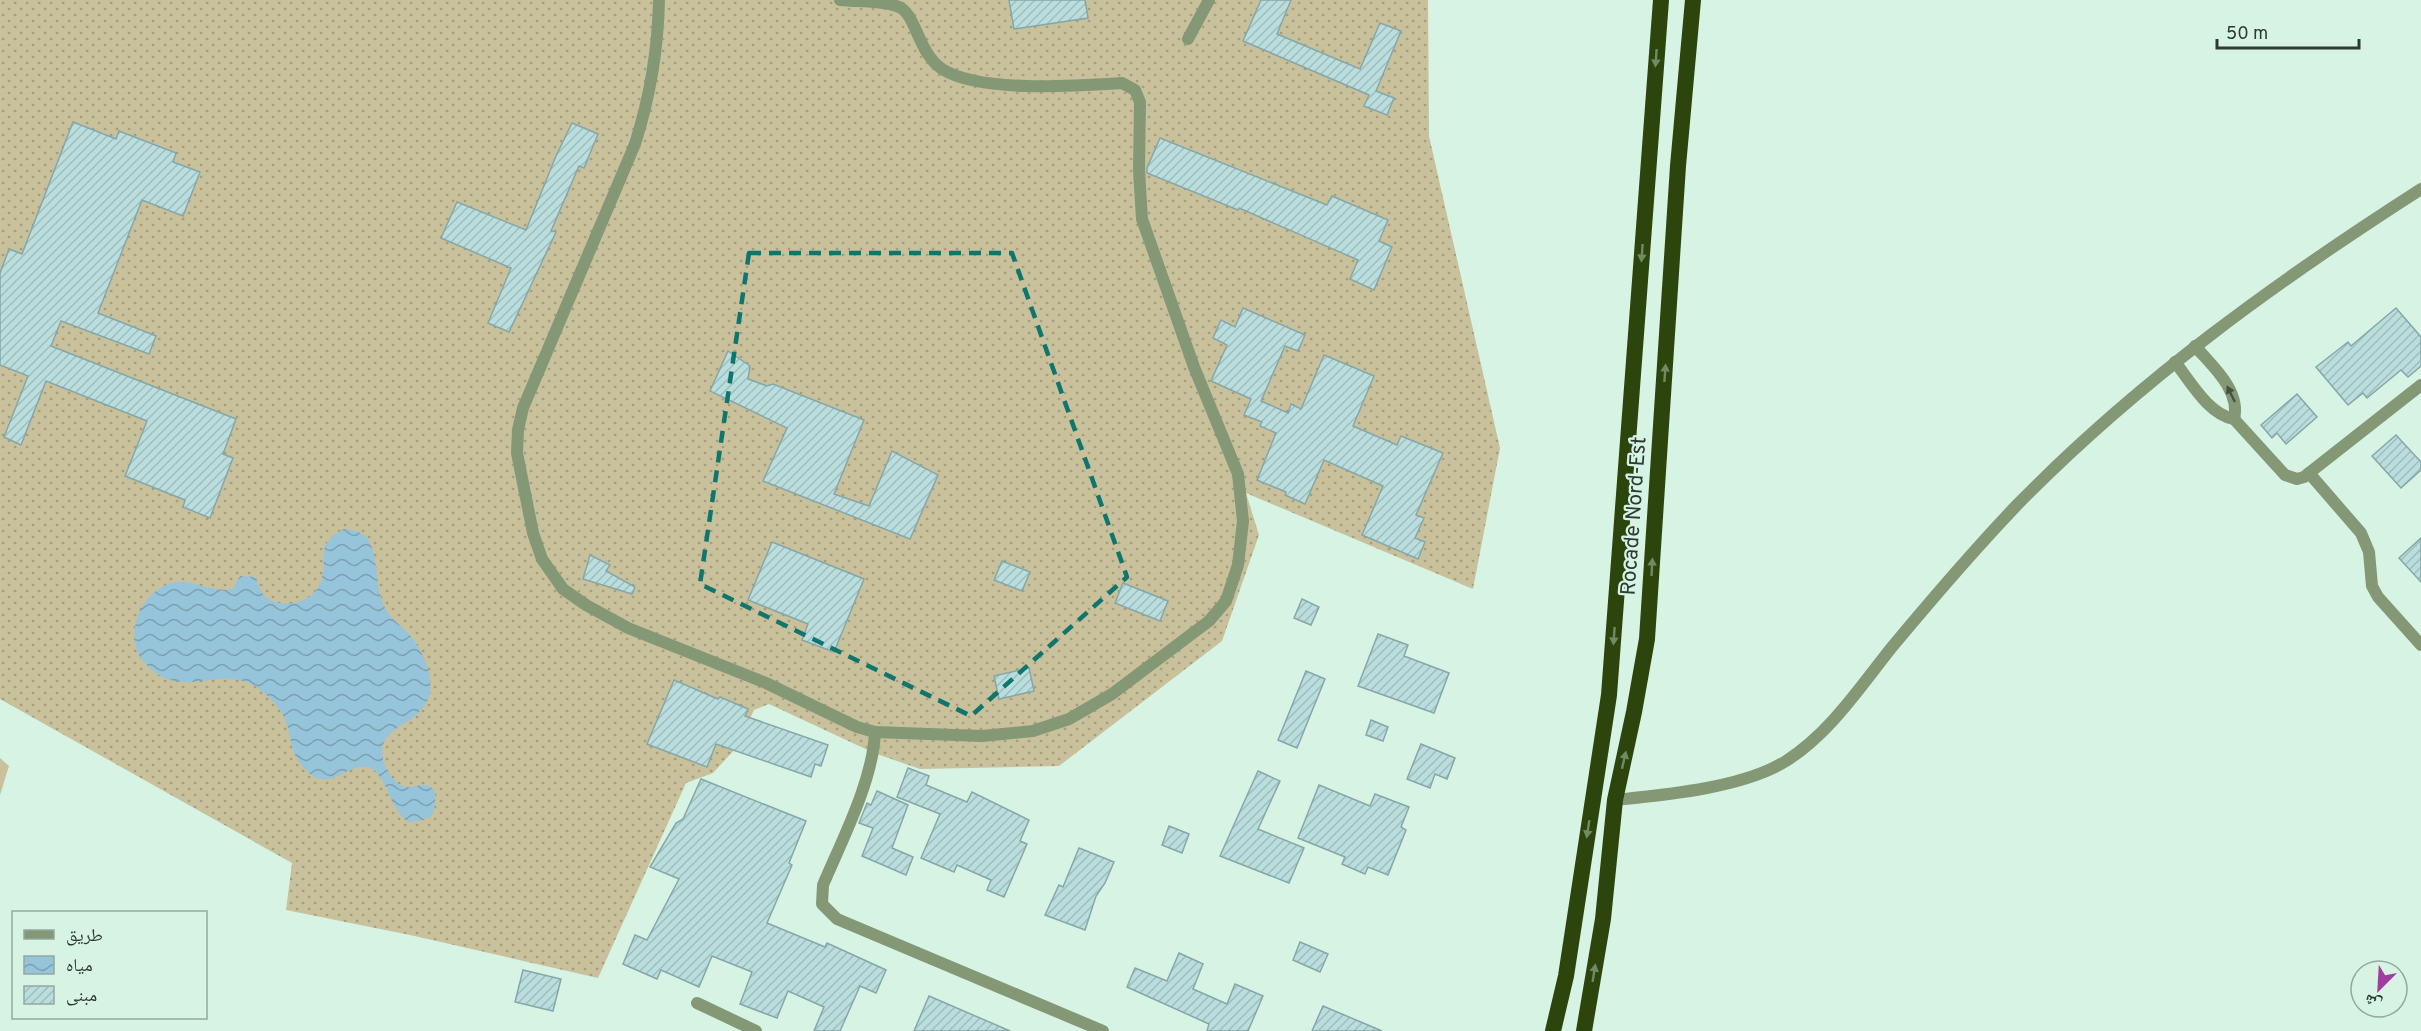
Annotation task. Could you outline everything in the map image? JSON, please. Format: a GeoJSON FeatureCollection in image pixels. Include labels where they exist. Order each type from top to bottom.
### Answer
{"type":"FeatureCollection","features":[{"type":"Feature","properties":{"kind":"highway","name":"Rocade Nord-Est"},"geometry":{"type":"LineString","coordinates":[[1553,1031],[1566,976],[1609,695],[1661,0]]}},
{"type":"Feature","properties":{"kind":"highway","name":"Rocade Nord-Est"},"geometry":{"type":"LineString","coordinates":[[1584,1031],[1603,919],[1615,800],[1647,639],[1678,166],[1693,0]]}},
{"type":"Feature","properties":{"kind":"street"},"geometry":{"type":"LineString","coordinates":[[659,0],[658,40],[648,103],[635,144],[523,408],[518,430],[517,453],[533,533],[542,559],[563,589],[628,628],[766,683],[857,727],[875,732],[982,736],[1034,731],[1069,719],[1113,694],[1209,621],[1226,601],[1238,565],[1243,521],[1238,474],[1194,367],[1142,219],[1139,170],[1140,102],[1135,90],[1122,83],[991,85],[955,76],[940,67],[925,53],[909,14],[899,7],[840,0]]}},
{"type":"Feature","properties":{"kind":"street"},"geometry":{"type":"LineString","coordinates":[[1188,39],[1209,0]]}},
{"type":"Feature","properties":{"kind":"street"},"geometry":{"type":"LineString","coordinates":[[1615,800],[1683,793],[1729,782],[1785,762],[1815,738],[2016,507],[2090,435],[2175,362],[2231,318],[2347,236],[2421,189]]}},
{"type":"Feature","properties":{"kind":"street"},"geometry":{"type":"LineString","coordinates":[[2195,346],[2230,390],[2235,401],[2234,418]]}},
{"type":"Feature","properties":{"kind":"street"},"geometry":{"type":"LineString","coordinates":[[2175,362],[2214,409],[2223,416],[2234,418],[2285,475],[2297,479],[2309,473],[2421,384]]}},
{"type":"Feature","properties":{"kind":"street"},"geometry":{"type":"LineString","coordinates":[[2309,473],[2361,533],[2369,552],[2372,586],[2378,597],[2421,645]]}},
{"type":"Feature","properties":{"kind":"street"},"geometry":{"type":"LineString","coordinates":[[875,732],[874,753],[867,777],[823,885],[822,904],[837,920],[1103,1031]]}},
{"type":"Feature","properties":{"kind":"street"},"geometry":{"type":"LineString","coordinates":[[697,1003],[756,1031]]}},
{"type":"Feature","properties":{"kind":"highlighted area"},"geometry":{"type":"Polygon","coordinates":[[[749,253],[1012,253],[1127,577],[971,716],[700,584],[749,253]]]}},
{"type":"Feature","properties":{"kind":"shaded area"},"geometry":{"type":"Polygon","coordinates":[[[0,0],[1428,0],[1429,136],[1500,448],[1473,589],[1246,493],[1259,535],[1222,641],[1059,766],[920,769],[874,753],[769,704],[754,710],[736,748],[713,773],[686,783],[598,978],[410,935],[286,910],[292,863],[0,699],[0,0]]]}},
{"type":"Feature","properties":{"kind":"shaded area"},"geometry":{"type":"Polygon","coordinates":[[[0,758],[9,766],[0,795],[0,758]]]}},
{"type":"Feature","properties":{"kind":"water"},"geometry":{"type":"Polygon","coordinates":[[[344,529],[360,533],[370,543],[384,606],[413,639],[428,669],[430,692],[426,703],[412,718],[388,736],[382,753],[384,764],[398,783],[410,787],[426,785],[433,790],[435,798],[432,816],[419,821],[408,822],[402,816],[380,777],[370,768],[354,768],[324,780],[307,771],[294,753],[281,712],[258,688],[239,680],[184,682],[170,680],[157,674],[143,661],[136,647],[135,627],[138,614],[153,593],[168,584],[184,582],[226,590],[233,589],[240,576],[256,577],[264,595],[277,603],[292,603],[307,598],[318,588],[321,581],[325,547],[328,541],[344,529]]]}},
{"type":"Feature","properties":{"kind":"building"},"geometry":{"type":"Polygon","coordinates":[[[1009,0],[1085,0],[1088,18],[1014,29],[1009,0]]]}},
{"type":"Feature","properties":{"kind":"building"},"geometry":{"type":"Polygon","coordinates":[[[1261,0],[1291,0],[1277,34],[1360,69],[1380,23],[1401,31],[1376,91],[1394,98],[1387,115],[1364,106],[1369,95],[1243,41],[1261,0]]]}},
{"type":"Feature","properties":{"kind":"building"},"geometry":{"type":"Polygon","coordinates":[[[73,122],[116,139],[119,131],[176,153],[173,162],[200,172],[183,216],[142,200],[98,313],[156,336],[149,354],[61,321],[51,346],[236,419],[223,454],[233,458],[210,518],[183,507],[185,500],[125,476],[147,421],[46,381],[21,445],[4,437],[28,376],[0,365],[0,273],[9,249],[22,254],[73,122]]]}},
{"type":"Feature","properties":{"kind":"building"},"geometry":{"type":"Polygon","coordinates":[[[572,123],[598,134],[584,168],[579,166],[551,231],[556,232],[509,332],[488,323],[511,268],[441,238],[457,202],[526,230],[572,123]]]}},
{"type":"Feature","properties":{"kind":"building"},"geometry":{"type":"Polygon","coordinates":[[[1160,138],[1327,205],[1332,196],[1388,220],[1379,241],[1392,247],[1374,290],[1350,279],[1358,260],[1239,208],[1238,210],[1147,173],[1160,138]]]}},
{"type":"Feature","properties":{"kind":"building"},"geometry":{"type":"Polygon","coordinates":[[[1243,308],[1305,335],[1298,351],[1285,346],[1261,401],[1288,413],[1291,404],[1301,409],[1324,355],[1374,376],[1353,426],[1397,445],[1401,436],[1443,453],[1416,515],[1424,518],[1415,538],[1425,542],[1418,559],[1362,535],[1383,486],[1324,460],[1305,504],[1285,495],[1286,492],[1257,480],[1276,433],[1260,426],[1262,422],[1244,415],[1251,399],[1211,381],[1227,345],[1213,338],[1221,320],[1235,327],[1243,308]]]}},
{"type":"Feature","properties":{"kind":"building"},"geometry":{"type":"Polygon","coordinates":[[[2396,308],[2421,337],[2421,366],[2408,377],[2401,370],[2367,398],[2363,393],[2348,405],[2316,367],[2348,342],[2351,346],[2396,308]]]}},
{"type":"Feature","properties":{"kind":"building"},"geometry":{"type":"Polygon","coordinates":[[[728,351],[750,366],[748,379],[767,386],[773,384],[864,420],[834,494],[869,506],[892,451],[938,475],[910,539],[763,481],[787,428],[710,391],[728,351]]]}},
{"type":"Feature","properties":{"kind":"building"},"geometry":{"type":"Polygon","coordinates":[[[2297,394],[2317,417],[2286,444],[2277,433],[2272,438],[2261,425],[2297,394]]]}},
{"type":"Feature","properties":{"kind":"building"},"geometry":{"type":"Polygon","coordinates":[[[2396,435],[2421,462],[2421,470],[2401,488],[2372,456],[2396,435]]]}},
{"type":"Feature","properties":{"kind":"building"},"geometry":{"type":"Polygon","coordinates":[[[2421,538],[2421,582],[2399,558],[2421,538]]]}},
{"type":"Feature","properties":{"kind":"building"},"geometry":{"type":"Polygon","coordinates":[[[772,542],[864,579],[834,652],[802,640],[808,624],[748,600],[772,542]]]}},
{"type":"Feature","properties":{"kind":"building"},"geometry":{"type":"Polygon","coordinates":[[[590,555],[610,565],[606,571],[635,587],[632,594],[583,579],[590,555]]]}},
{"type":"Feature","properties":{"kind":"building"},"geometry":{"type":"Polygon","coordinates":[[[1002,561],[1030,572],[1022,591],[994,580],[1002,561]]]}},
{"type":"Feature","properties":{"kind":"building"},"geometry":{"type":"Polygon","coordinates":[[[1123,583],[1168,601],[1160,621],[1115,603],[1123,583]]]}},
{"type":"Feature","properties":{"kind":"building"},"geometry":{"type":"Polygon","coordinates":[[[1302,599],[1319,607],[1311,625],[1294,618],[1302,599]]]}},
{"type":"Feature","properties":{"kind":"building"},"geometry":{"type":"Polygon","coordinates":[[[1378,634],[1408,645],[1404,656],[1449,673],[1434,713],[1358,686],[1378,634]]]}},
{"type":"Feature","properties":{"kind":"building"},"geometry":{"type":"Polygon","coordinates":[[[1029,668],[1034,691],[999,699],[994,676],[1029,668]]]}},
{"type":"Feature","properties":{"kind":"building"},"geometry":{"type":"Polygon","coordinates":[[[1306,671],[1325,679],[1297,748],[1278,740],[1306,671]]]}},
{"type":"Feature","properties":{"kind":"building"},"geometry":{"type":"Polygon","coordinates":[[[674,680],[748,709],[745,716],[828,745],[821,766],[815,764],[811,777],[716,744],[707,767],[647,744],[674,680]]]}},
{"type":"Feature","properties":{"kind":"building"},"geometry":{"type":"Polygon","coordinates":[[[1371,720],[1388,727],[1383,741],[1366,735],[1371,720]]]}},
{"type":"Feature","properties":{"kind":"building"},"geometry":{"type":"Polygon","coordinates":[[[1421,744],[1455,758],[1447,779],[1435,774],[1430,788],[1407,779],[1421,744]]]}},
{"type":"Feature","properties":{"kind":"building"},"geometry":{"type":"Polygon","coordinates":[[[908,768],[929,776],[926,785],[967,802],[972,792],[1029,820],[1020,841],[1027,844],[1004,897],[987,890],[991,880],[957,865],[954,872],[921,858],[940,814],[897,797],[908,768]]]}},
{"type":"Feature","properties":{"kind":"building"},"geometry":{"type":"Polygon","coordinates":[[[1258,771],[1280,781],[1258,829],[1304,848],[1289,883],[1220,856],[1258,771]]]}},
{"type":"Feature","properties":{"kind":"building"},"geometry":{"type":"Polygon","coordinates":[[[701,779],[806,821],[789,863],[792,865],[767,923],[825,947],[827,943],[886,970],[876,993],[860,986],[840,1031],[814,1031],[824,1007],[788,991],[777,1018],[740,1004],[752,972],[712,956],[699,987],[661,970],[657,979],[623,964],[635,935],[647,940],[679,879],[650,867],[676,823],[683,819],[701,779]]]}},
{"type":"Feature","properties":{"kind":"building"},"geometry":{"type":"Polygon","coordinates":[[[1319,785],[1370,806],[1375,794],[1409,807],[1401,827],[1406,830],[1388,875],[1368,867],[1365,874],[1342,864],[1345,857],[1298,838],[1319,785]]]}},
{"type":"Feature","properties":{"kind":"building"},"geometry":{"type":"Polygon","coordinates":[[[877,791],[908,805],[892,848],[913,857],[906,875],[862,856],[873,828],[859,823],[867,803],[871,805],[877,791]]]}},
{"type":"Feature","properties":{"kind":"building"},"geometry":{"type":"Polygon","coordinates":[[[1169,826],[1189,834],[1182,853],[1162,845],[1169,826]]]}},
{"type":"Feature","properties":{"kind":"building"},"geometry":{"type":"Polygon","coordinates":[[[1079,848],[1114,862],[1105,883],[1096,896],[1085,930],[1045,915],[1059,885],[1063,887],[1079,848]]]}},
{"type":"Feature","properties":{"kind":"building"},"geometry":{"type":"Polygon","coordinates":[[[1300,942],[1328,954],[1320,972],[1293,960],[1300,942]]]}},
{"type":"Feature","properties":{"kind":"building"},"geometry":{"type":"Polygon","coordinates":[[[1179,953],[1203,964],[1193,989],[1227,1004],[1235,984],[1263,996],[1248,1031],[1207,1031],[1209,1024],[1127,987],[1135,968],[1167,981],[1179,953]]]}},
{"type":"Feature","properties":{"kind":"building"},"geometry":{"type":"Polygon","coordinates":[[[523,970],[561,979],[553,1011],[515,1002],[523,970]]]}},
{"type":"Feature","properties":{"kind":"building"},"geometry":{"type":"Polygon","coordinates":[[[929,996],[1010,1031],[914,1031],[929,996]]]}},
{"type":"Feature","properties":{"kind":"building"},"geometry":{"type":"Polygon","coordinates":[[[1323,1006],[1382,1031],[1312,1031],[1323,1006]]]}}]}
